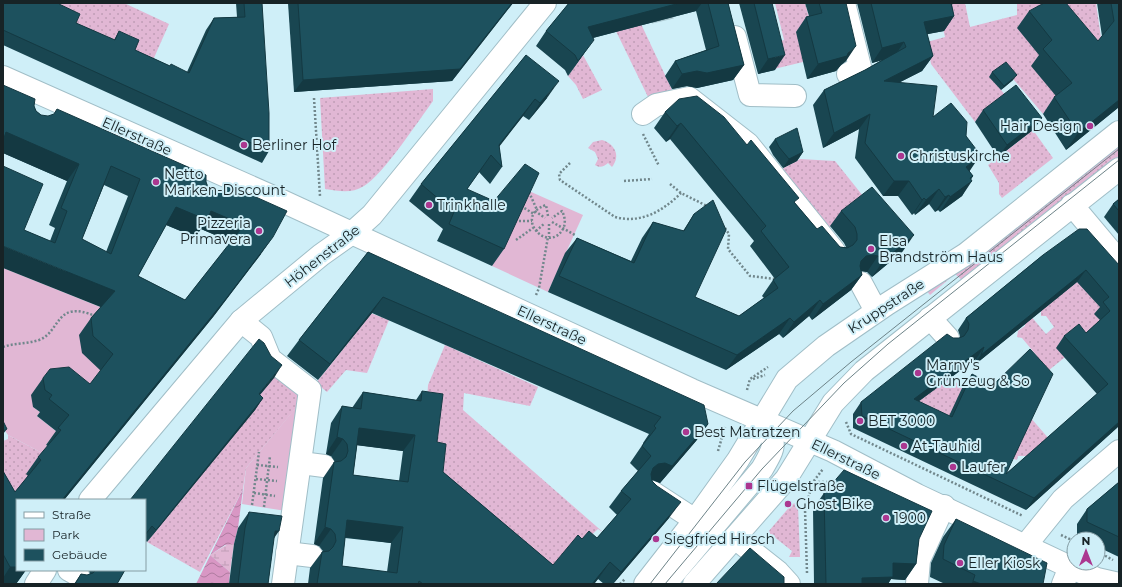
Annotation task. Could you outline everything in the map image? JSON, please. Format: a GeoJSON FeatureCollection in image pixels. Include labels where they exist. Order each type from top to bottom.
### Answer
{"type":"FeatureCollection","features":[{"type":"Feature","properties":{"kind":"street","name":"Höhenstraße"},"geometry":{"type":"LineString","coordinates":[[91,499],[241,322],[322,255],[352,233],[372,215],[545,3]]}},
{"type":"Feature","properties":{"kind":"street"},"geometry":{"type":"LineString","coordinates":[[844,3],[860,67],[848,74]]}},
{"type":"Feature","properties":{"kind":"street"},"geometry":{"type":"LineString","coordinates":[[731,20],[750,95],[795,96]]}},
{"type":"Feature","properties":{"kind":"street","name":"Ellerstraße"},"geometry":{"type":"LineString","coordinates":[[3,77],[37,104],[217,172],[802,438],[1025,546],[1066,575],[1100,582],[1119,584]]}},
{"type":"Feature","properties":{"kind":"street"},"geometry":{"type":"LineString","coordinates":[[641,122],[656,105],[690,98],[748,144],[834,251]]}},
{"type":"Feature","properties":{"kind":"street","name":"Kruppstraße"},"geometry":{"type":"LineString","coordinates":[[645,584],[696,520],[738,460],[761,420],[788,379],[826,346],[876,311],[966,254],[1119,132]]}},
{"type":"Feature","properties":{"kind":"street"},"geometry":{"type":"LineString","coordinates":[[762,469],[839,411],[864,371],[1119,169]]}},
{"type":"Feature","properties":{"kind":"street"},"geometry":{"type":"LineString","coordinates":[[208,192],[217,172]]}},
{"type":"Feature","properties":{"kind":"street"},"geometry":{"type":"LineString","coordinates":[[1072,205],[1119,261]]}},
{"type":"Feature","properties":{"kind":"street"},"geometry":{"type":"LineString","coordinates":[[861,283],[876,311]]}},
{"type":"Feature","properties":{"kind":"street"},"geometry":{"type":"LineString","coordinates":[[930,318],[948,338]]}},
{"type":"Feature","properties":{"kind":"street"},"geometry":{"type":"LineString","coordinates":[[241,322],[261,337],[270,359],[310,390],[301,463],[277,517],[287,553],[283,584]]}},
{"type":"Feature","properties":{"kind":"street"},"geometry":{"type":"LineString","coordinates":[[665,584],[762,469],[774,450],[773,438],[761,420]]}},
{"type":"Feature","properties":{"kind":"street"},"geometry":{"type":"LineString","coordinates":[[694,584],[786,479],[802,438]]}},
{"type":"Feature","properties":{"kind":"street"},"geometry":{"type":"LineString","coordinates":[[1025,546],[1064,499],[1119,451]]}},
{"type":"Feature","properties":{"kind":"street"},"geometry":{"type":"LineString","coordinates":[[301,463],[324,466]]}},
{"type":"Feature","properties":{"kind":"street"},"geometry":{"type":"LineString","coordinates":[[652,492],[696,520]]}},
{"type":"Feature","properties":{"kind":"street"},"geometry":{"type":"LineString","coordinates":[[917,584],[919,560],[944,506]]}},
{"type":"Feature","properties":{"kind":"street"},"geometry":{"type":"LineString","coordinates":[[734,538],[778,572],[796,581]]}},
{"type":"Feature","properties":{"kind":"street"},"geometry":{"type":"LineString","coordinates":[[287,553],[312,556]]}},
{"type":"Feature","properties":{"kind":"street"},"geometry":{"type":"LineString","coordinates":[[36,584],[44,571]]}},
{"type":"Feature","properties":{"kind":"path"},"geometry":{"type":"LineString","coordinates":[[312,214],[320,194],[314,98]]}},
{"type":"Feature","properties":{"kind":"path"},"geometry":{"type":"LineString","coordinates":[[641,122],[659,166]]}},
{"type":"Feature","properties":{"kind":"path"},"geometry":{"type":"LineString","coordinates":[[570,163],[559,174],[560,180],[615,217],[637,219],[660,210],[681,193]]}},
{"type":"Feature","properties":{"kind":"path"},"geometry":{"type":"LineString","coordinates":[[624,181],[652,179]]}},
{"type":"Feature","properties":{"kind":"path"},"geometry":{"type":"LineString","coordinates":[[670,184],[681,193],[708,205],[712,211]]}},
{"type":"Feature","properties":{"kind":"path"},"geometry":{"type":"LineString","coordinates":[[529,191],[535,212],[532,221],[534,228],[541,236],[549,237],[557,235],[563,228],[565,219],[562,211],[552,220],[563,228],[575,234]]}},
{"type":"Feature","properties":{"kind":"path"},"geometry":{"type":"LineString","coordinates":[[521,206],[546,217],[546,205],[535,212]]}},
{"type":"Feature","properties":{"kind":"path"},"geometry":{"type":"LineString","coordinates":[[514,221],[532,221]]}},
{"type":"Feature","properties":{"kind":"path"},"geometry":{"type":"LineString","coordinates":[[536,231],[545,223]]}},
{"type":"Feature","properties":{"kind":"path"},"geometry":{"type":"LineString","coordinates":[[721,223],[729,234],[728,249],[750,276],[775,278]]}},
{"type":"Feature","properties":{"kind":"path"},"geometry":{"type":"LineString","coordinates":[[527,314],[539,288],[549,237],[549,224]]}},
{"type":"Feature","properties":{"kind":"path"},"geometry":{"type":"LineString","coordinates":[[516,240],[534,228]]}},
{"type":"Feature","properties":{"kind":"path"},"geometry":{"type":"LineString","coordinates":[[3,348],[30,343],[46,336],[60,317],[67,314],[84,312],[97,317]]}},
{"type":"Feature","properties":{"kind":"path","name":"Ellerstraße"},"geometry":{"type":"LineString","coordinates":[[839,411],[851,434],[1028,519]]}},
{"type":"Feature","properties":{"kind":"path"},"geometry":{"type":"LineString","coordinates":[[252,505],[259,452]]}},
{"type":"Feature","properties":{"kind":"path"},"geometry":{"type":"LineString","coordinates":[[270,456],[265,494],[277,517]]}},
{"type":"Feature","properties":{"kind":"path"},"geometry":{"type":"LineString","coordinates":[[256,479],[279,482]]}},
{"type":"Feature","properties":{"kind":"path"},"geometry":{"type":"LineString","coordinates":[[796,581],[807,572],[805,509],[813,482]]}},
{"type":"Feature","properties":{"kind":"path"},"geometry":{"type":"LineString","coordinates":[[254,493],[277,496]]}},
{"type":"Feature","properties":{"kind":"path"},"geometry":{"type":"LineString","coordinates":[[1106,556],[1119,562]]}},
{"type":"Feature","properties":{"kind":"green space"},"geometry":{"type":"Polygon","coordinates":[[[34,3],[124,3],[169,24],[153,60],[34,3]]]}},
{"type":"Feature","properties":{"kind":"green space"},"geometry":{"type":"Polygon","coordinates":[[[775,3],[805,3],[812,28],[803,62],[774,69],[768,44],[784,40],[775,3]]]}},
{"type":"Feature","properties":{"kind":"green space"},"geometry":{"type":"Polygon","coordinates":[[[951,3],[965,3],[970,27],[1017,15],[1017,3],[1096,3],[1101,38],[1083,54],[1041,57],[1060,100],[1043,114],[1003,67],[1001,90],[1007,97],[975,122],[931,64],[927,42],[945,37],[938,8],[951,3]]]}},
{"type":"Feature","properties":{"kind":"green space"},"geometry":{"type":"Polygon","coordinates":[[[640,20],[674,94],[649,99],[614,27],[640,20]]]}},
{"type":"Feature","properties":{"kind":"green space"},"geometry":{"type":"Polygon","coordinates":[[[583,55],[602,90],[583,99],[576,85],[568,76],[583,55]]]}},
{"type":"Feature","properties":{"kind":"green space"},"geometry":{"type":"Polygon","coordinates":[[[433,89],[433,101],[390,160],[372,180],[359,189],[350,191],[325,189],[320,98],[433,89]]]}},
{"type":"Feature","properties":{"kind":"green space"},"geometry":{"type":"Polygon","coordinates":[[[1033,130],[1053,158],[1002,198],[999,194],[999,183],[988,165],[1033,130]]]}},
{"type":"Feature","properties":{"kind":"green space"},"geometry":{"type":"Polygon","coordinates":[[[602,140],[610,144],[615,151],[616,159],[612,167],[608,163],[602,167],[595,165],[598,159],[595,152],[588,148],[593,142],[602,140]]]}},
{"type":"Feature","properties":{"kind":"green space"},"geometry":{"type":"Polygon","coordinates":[[[1119,144],[1119,156],[962,280],[955,274],[930,295],[926,290],[1119,144]]]}},
{"type":"Feature","properties":{"kind":"green space"},"geometry":{"type":"Polygon","coordinates":[[[800,159],[835,161],[863,196],[861,203],[826,230],[780,170],[800,159]]]}},
{"type":"Feature","properties":{"kind":"green space"},"geometry":{"type":"Polygon","coordinates":[[[529,191],[583,215],[548,292],[492,266],[529,191]]]}},
{"type":"Feature","properties":{"kind":"green space"},"geometry":{"type":"Polygon","coordinates":[[[3,268],[125,317],[102,371],[78,402],[33,407],[40,412],[37,416],[57,432],[46,445],[50,447],[44,454],[8,435],[3,428],[3,268]]]}},
{"type":"Feature","properties":{"kind":"green space"},"geometry":{"type":"Polygon","coordinates":[[[1053,274],[1084,283],[1119,332],[1064,358],[1038,379],[1027,365],[1037,356],[1022,338],[1017,337],[1018,331],[1025,326],[1025,322],[1030,315],[1046,334],[1054,327],[1046,316],[1041,316],[1041,310],[1053,274]]]}},
{"type":"Feature","properties":{"kind":"green space"},"geometry":{"type":"Polygon","coordinates":[[[365,311],[389,320],[367,373],[346,370],[327,392],[316,383],[364,323],[365,311]]]}},
{"type":"Feature","properties":{"kind":"green space"},"geometry":{"type":"Polygon","coordinates":[[[445,345],[538,387],[530,406],[464,393],[463,410],[604,533],[598,529],[541,581],[421,492],[428,385],[445,345]]]}},
{"type":"Feature","properties":{"kind":"green space"},"geometry":{"type":"Polygon","coordinates":[[[277,373],[305,397],[246,468],[243,489],[200,572],[147,542],[254,410],[250,406],[277,373]]]}},
{"type":"Feature","properties":{"kind":"green space"},"geometry":{"type":"Polygon","coordinates":[[[948,374],[953,381],[973,391],[945,426],[892,413],[948,374]]]}},
{"type":"Feature","properties":{"kind":"green space"},"geometry":{"type":"Polygon","coordinates":[[[298,405],[286,511],[242,504],[246,468],[298,405]]]}},
{"type":"Feature","properties":{"kind":"green space"},"geometry":{"type":"Polygon","coordinates":[[[1030,417],[1050,440],[1028,459],[1026,456],[1018,456],[1017,460],[1011,458],[1030,417]]]}},
{"type":"Feature","properties":{"kind":"green space"},"geometry":{"type":"Polygon","coordinates":[[[8,435],[44,454],[3,522],[3,441],[8,439],[8,435]]]}},
{"type":"Feature","properties":{"kind":"green space"},"geometry":{"type":"Polygon","coordinates":[[[796,503],[798,506],[800,557],[789,557],[792,551],[768,532],[792,504],[796,503]]]}},
{"type":"Feature","properties":{"kind":"green space"},"geometry":{"type":"Polygon","coordinates":[[[228,544],[234,544],[230,572],[210,555],[228,544]]]}},
{"type":"Feature","properties":{"kind":"water"},"geometry":{"type":"Polygon","coordinates":[[[243,489],[238,528],[234,544],[225,545],[211,555],[243,489]]]}},
{"type":"Feature","properties":{"kind":"water"},"geometry":{"type":"Polygon","coordinates":[[[210,555],[230,572],[229,584],[196,584],[210,555]]]}},
{"type":"Feature","properties":{"kind":"building"},"geometry":{"type":"Polygon","coordinates":[[[3,3],[59,3],[80,14],[76,23],[115,40],[119,31],[139,40],[135,50],[170,66],[171,64],[189,73],[214,18],[245,17],[244,3],[262,3],[269,113],[269,151],[3,30],[3,3]]]}},
{"type":"Feature","properties":{"kind":"building"},"geometry":{"type":"Polygon","coordinates":[[[298,3],[512,3],[460,69],[303,80],[298,3]]]}},
{"type":"Feature","properties":{"kind":"building"},"geometry":{"type":"Polygon","coordinates":[[[569,3],[680,3],[588,27],[594,40],[578,61],[575,55],[546,31],[569,3]]]}},
{"type":"Feature","properties":{"kind":"building"},"geometry":{"type":"Polygon","coordinates":[[[708,3],[728,3],[744,65],[707,73],[697,71],[682,74],[675,61],[719,46],[708,3]]]}},
{"type":"Feature","properties":{"kind":"building"},"geometry":{"type":"Polygon","coordinates":[[[754,3],[772,3],[785,55],[768,59],[754,3]]]}},
{"type":"Feature","properties":{"kind":"building"},"geometry":{"type":"Polygon","coordinates":[[[819,3],[846,3],[856,46],[848,53],[847,56],[818,64],[806,17],[822,13],[819,3]]]}},
{"type":"Feature","properties":{"kind":"building"},"geometry":{"type":"Polygon","coordinates":[[[871,3],[951,3],[954,16],[924,22],[933,56],[884,81],[937,86],[933,117],[951,103],[967,122],[966,136],[979,153],[979,157],[966,167],[973,176],[970,178],[972,181],[950,197],[949,195],[945,197],[939,189],[926,200],[924,198],[922,200],[909,181],[894,181],[865,143],[870,114],[834,133],[824,90],[865,70],[906,47],[904,42],[882,48],[871,3]]]}},
{"type":"Feature","properties":{"kind":"building"},"geometry":{"type":"Polygon","coordinates":[[[1044,3],[1066,3],[1098,41],[1114,21],[1111,3],[1119,3],[1119,100],[1078,133],[1054,97],[1072,83],[1043,49],[1052,40],[1029,11],[1044,3]]]}},
{"type":"Feature","properties":{"kind":"building"},"geometry":{"type":"Polygon","coordinates":[[[526,55],[559,81],[540,103],[535,99],[499,145],[502,167],[491,155],[467,189],[494,201],[525,164],[539,173],[504,249],[449,224],[454,212],[421,184],[526,55]]]}},
{"type":"Feature","properties":{"kind":"building"},"geometry":{"type":"Polygon","coordinates":[[[1006,62],[1017,75],[1004,86],[992,72],[1006,62]]]}},
{"type":"Feature","properties":{"kind":"building"},"geometry":{"type":"Polygon","coordinates":[[[3,85],[35,99],[34,106],[36,111],[41,115],[48,116],[54,114],[57,109],[206,175],[208,187],[213,191],[220,192],[226,190],[229,185],[287,211],[273,237],[225,300],[63,499],[16,499],[16,567],[10,567],[3,554],[3,471],[15,492],[41,460],[38,457],[61,430],[58,428],[69,415],[49,399],[52,395],[45,390],[43,378],[50,369],[69,367],[90,384],[113,354],[93,336],[91,318],[115,291],[3,246],[3,166],[43,184],[24,230],[55,243],[67,211],[61,208],[79,164],[6,132],[3,141],[3,85]],[[111,166],[82,239],[111,254],[140,179],[111,166]],[[176,207],[138,276],[185,300],[244,225],[211,211],[207,220],[176,207]]]}},
{"type":"Feature","properties":{"kind":"building"},"geometry":{"type":"Polygon","coordinates":[[[1016,85],[1042,118],[1007,145],[983,110],[1016,85]]]}},
{"type":"Feature","properties":{"kind":"building"},"geometry":{"type":"Polygon","coordinates":[[[697,96],[724,117],[747,145],[751,140],[799,198],[794,202],[817,229],[822,226],[840,247],[847,248],[853,245],[857,240],[855,227],[841,211],[872,187],[914,235],[883,261],[878,256],[866,256],[861,261],[860,266],[862,275],[823,304],[820,300],[794,322],[790,318],[737,355],[559,276],[577,238],[634,263],[653,222],[684,231],[694,214],[713,200],[726,230],[695,297],[739,316],[778,288],[773,280],[789,267],[761,231],[766,226],[681,123],[677,126],[665,112],[679,99],[697,96]]]}},
{"type":"Feature","properties":{"kind":"building"},"geometry":{"type":"Polygon","coordinates":[[[797,128],[803,152],[789,159],[779,147],[775,139],[797,128]]]}},
{"type":"Feature","properties":{"kind":"building"},"geometry":{"type":"Polygon","coordinates":[[[1119,199],[1119,211],[1113,204],[1119,199]]]}},
{"type":"Feature","properties":{"kind":"building"},"geometry":{"type":"Polygon","coordinates":[[[1079,229],[1087,229],[1119,265],[1119,422],[1034,498],[862,416],[861,402],[947,334],[953,338],[964,336],[968,330],[969,324],[966,318],[1043,255],[1079,229]],[[1086,270],[981,355],[984,347],[914,399],[952,417],[972,374],[993,385],[1030,349],[1053,374],[1006,474],[1108,384],[1064,336],[1079,324],[1086,333],[1110,311],[1103,302],[1109,297],[1086,270]]]}},
{"type":"Feature","properties":{"kind":"building"},"geometry":{"type":"Polygon","coordinates":[[[368,252],[704,405],[708,424],[672,466],[665,463],[658,464],[653,468],[651,474],[652,481],[681,502],[621,572],[610,562],[592,584],[423,584],[419,581],[418,584],[317,584],[322,552],[329,551],[336,541],[335,534],[331,529],[325,527],[334,462],[341,461],[346,457],[348,451],[347,444],[343,439],[337,437],[342,406],[361,409],[363,392],[421,401],[422,391],[443,394],[437,442],[446,444],[443,472],[553,565],[578,535],[582,539],[589,531],[597,538],[631,499],[621,491],[651,456],[642,446],[656,428],[654,426],[661,417],[383,297],[330,364],[299,340],[368,252]],[[359,428],[353,475],[408,482],[415,435],[359,428]],[[347,520],[342,566],[397,573],[403,527],[347,520]]]}},
{"type":"Feature","properties":{"kind":"building"},"geometry":{"type":"Polygon","coordinates":[[[259,339],[264,343],[271,356],[282,365],[259,394],[263,398],[156,530],[152,526],[146,534],[146,499],[131,499],[259,339]]]}},
{"type":"Feature","properties":{"kind":"building"},"geometry":{"type":"Polygon","coordinates":[[[3,421],[7,429],[3,431],[3,421]]]}},
{"type":"Feature","properties":{"kind":"building"},"geometry":{"type":"Polygon","coordinates":[[[844,470],[932,511],[919,539],[916,564],[893,563],[893,577],[862,578],[862,584],[826,584],[824,493],[844,470]]]}},
{"type":"Feature","properties":{"kind":"building"},"geometry":{"type":"Polygon","coordinates":[[[1119,482],[1119,537],[1087,522],[1087,509],[1119,482]]]}},
{"type":"Feature","properties":{"kind":"building"},"geometry":{"type":"Polygon","coordinates":[[[249,512],[282,516],[279,531],[275,531],[268,584],[238,584],[245,528],[249,512]]]}},
{"type":"Feature","properties":{"kind":"building"},"geometry":{"type":"Polygon","coordinates":[[[956,519],[1047,563],[1043,584],[981,584],[973,581],[975,575],[943,559],[944,545],[956,519]]]}},
{"type":"Feature","properties":{"kind":"building"},"geometry":{"type":"Polygon","coordinates":[[[750,548],[784,577],[784,584],[716,584],[750,548]]]}},
{"type":"Feature","properties":{"kind":"building"},"geometry":{"type":"Polygon","coordinates":[[[95,571],[124,571],[117,584],[75,584],[81,574],[87,575],[95,571]]]}},
{"type":"Feature","properties":{"kind":"tunnel"},"geometry":{"type":"LineString","coordinates":[[659,3],[663,21]]}},
{"type":"Feature","properties":{"kind":"tram line"},"geometry":{"type":"LineString","coordinates":[[650,584],[745,462],[793,411],[851,362],[1119,149]]}},
{"type":"Feature","properties":{"kind":"tram line"},"geometry":{"type":"LineString","coordinates":[[665,584],[762,469],[844,383],[888,344],[1119,160]]}},
{"type":"Feature","properties":{"kind":"place","name":"Hair Design"},"geometry":{"type":"Point","coordinates":[1090,126]}},
{"type":"Feature","properties":{"kind":"place","name":"Berliner Hof"},"geometry":{"type":"Point","coordinates":[244,145]}},
{"type":"Feature","properties":{"kind":"place","name":"Christuskirche"},"geometry":{"type":"Point","coordinates":[901,156]}},
{"type":"Feature","properties":{"kind":"place","name":"Netto Marken-Discount"},"geometry":{"type":"Point","coordinates":[156,182]}},
{"type":"Feature","properties":{"kind":"place","name":"Trinkhalle"},"geometry":{"type":"Point","coordinates":[429,205]}},
{"type":"Feature","properties":{"kind":"place","name":"Pizzeria Primavera"},"geometry":{"type":"Point","coordinates":[259,231]}},
{"type":"Feature","properties":{"kind":"place","name":"Elsa Brandström Haus"},"geometry":{"type":"Point","coordinates":[871,249]}},
{"type":"Feature","properties":{"kind":"place","name":"Marny's Grünzeug & So"},"geometry":{"type":"Point","coordinates":[918,373]}},
{"type":"Feature","properties":{"kind":"place","name":"BET 3000"},"geometry":{"type":"Point","coordinates":[860,421]}},
{"type":"Feature","properties":{"kind":"place","name":"Best Matratzen"},"geometry":{"type":"Point","coordinates":[686,432]}},
{"type":"Feature","properties":{"kind":"place","name":"At-Tauhid"},"geometry":{"type":"Point","coordinates":[904,446]}},
{"type":"Feature","properties":{"kind":"place","name":"Laufer"},"geometry":{"type":"Point","coordinates":[953,467]}},
{"type":"Feature","properties":{"kind":"place","name":"Flügelstraße"},"geometry":{"type":"Point","coordinates":[749,486]}},
{"type":"Feature","properties":{"kind":"place","name":"Ghost Bike"},"geometry":{"type":"Point","coordinates":[788,504]}},
{"type":"Feature","properties":{"kind":"place","name":"1900"},"geometry":{"type":"Point","coordinates":[886,518]}},
{"type":"Feature","properties":{"kind":"place","name":"Siegfried Hirsch"},"geometry":{"type":"Point","coordinates":[656,539]}},
{"type":"Feature","properties":{"kind":"place","name":"Eller Kiosk"},"geometry":{"type":"Point","coordinates":[960,563]}}]}
